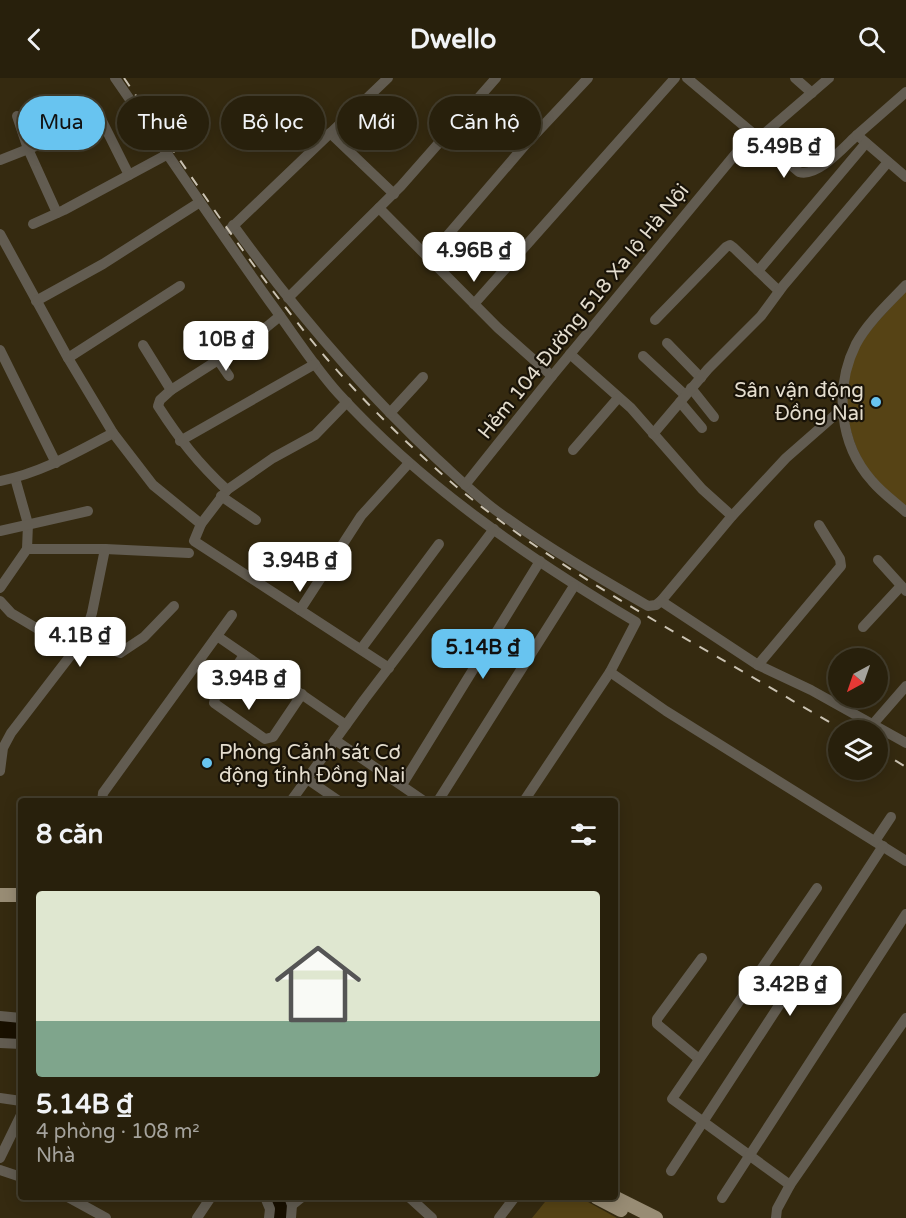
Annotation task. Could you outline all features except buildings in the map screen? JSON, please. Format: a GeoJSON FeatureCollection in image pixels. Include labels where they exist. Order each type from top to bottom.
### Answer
{"type":"FeatureCollection","features":[{"type":"Feature","properties":{"kind":"main road"},"geometry":{"type":"LineString","coordinates":[[0,895],[18,895]]}},
{"type":"Feature","properties":{"kind":"main road"},"geometry":{"type":"LineString","coordinates":[[0,903],[18,903]]}},
{"type":"Feature","properties":{"kind":"main road"},"geometry":{"type":"LineString","coordinates":[[618,1199],[656,1218]]}},
{"type":"Feature","properties":{"kind":"main road"},"geometry":{"type":"LineString","coordinates":[[602,1200],[637,1218]]}},
{"type":"Feature","properties":{"kind":"street"},"geometry":{"type":"LineString","coordinates":[[115,78],[222,235],[315,364],[347,402],[409,463],[453,500],[574,586],[636,622],[610,672],[526,798]]}},
{"type":"Feature","properties":{"kind":"street"},"geometry":{"type":"LineString","coordinates":[[222,235],[388,78]]}},
{"type":"Feature","properties":{"kind":"street"},"geometry":{"type":"LineString","coordinates":[[288,298],[394,194],[496,78]]}},
{"type":"Feature","properties":{"kind":"street"},"geometry":{"type":"LineString","coordinates":[[429,257],[526,144],[588,78]]}},
{"type":"Feature","properties":{"kind":"street"},"geometry":{"type":"LineString","coordinates":[[474,304],[675,78]]}},
{"type":"Feature","properties":{"kind":"street"},"geometry":{"type":"LineString","coordinates":[[687,78],[794,169],[803,174],[809,174],[862,139]]}},
{"type":"Feature","properties":{"kind":"street"},"geometry":{"type":"LineString","coordinates":[[795,78],[812,93]]}},
{"type":"Feature","properties":{"kind":"street","name":"Hẻm 104 Đường 518 Xa lộ Hà Nội"},"geometry":{"type":"LineString","coordinates":[[465,485],[570,354],[755,136],[829,78]]}},
{"type":"Feature","properties":{"kind":"street"},"geometry":{"type":"LineString","coordinates":[[758,271],[862,139],[906,92]]}},
{"type":"Feature","properties":{"kind":"street"},"geometry":{"type":"LineString","coordinates":[[105,127],[129,175]]}},
{"type":"Feature","properties":{"kind":"street"},"geometry":{"type":"LineString","coordinates":[[330,133],[394,194]]}},
{"type":"Feature","properties":{"kind":"street"},"geometry":{"type":"LineString","coordinates":[[862,139],[906,177]]}},
{"type":"Feature","properties":{"kind":"street"},"geometry":{"type":"LineString","coordinates":[[0,160],[25,150]]}},
{"type":"Feature","properties":{"kind":"street"},"geometry":{"type":"LineString","coordinates":[[28,150],[57,213]]}},
{"type":"Feature","properties":{"kind":"street"},"geometry":{"type":"LineString","coordinates":[[33,224],[168,154]]}},
{"type":"Feature","properties":{"kind":"street"},"geometry":{"type":"LineString","coordinates":[[653,434],[685,395],[761,316],[779,291],[888,162]]}},
{"type":"Feature","properties":{"kind":"street"},"geometry":{"type":"LineString","coordinates":[[36,301],[103,264],[200,202]]}},
{"type":"Feature","properties":{"kind":"street"},"geometry":{"type":"LineString","coordinates":[[380,208],[498,328],[552,376]]}},
{"type":"Feature","properties":{"kind":"street"},"geometry":{"type":"LineString","coordinates":[[233,225],[288,298],[340,359],[390,413],[465,485],[550,548],[648,606],[656,605],[661,601],[732,516],[786,458],[843,408]]}},
{"type":"Feature","properties":{"kind":"street"},"geometry":{"type":"LineString","coordinates":[[0,234],[68,358],[113,433],[153,485],[201,524]]}},
{"type":"Feature","properties":{"kind":"street"},"geometry":{"type":"LineString","coordinates":[[655,320],[730,245],[779,291]]}},
{"type":"Feature","properties":{"kind":"street"},"geometry":{"type":"LineString","coordinates":[[906,285],[871,323],[857,343],[843,384],[843,408],[848,436],[858,462],[873,482],[906,512]]}},
{"type":"Feature","properties":{"kind":"street"},"geometry":{"type":"LineString","coordinates":[[68,358],[180,286]]}},
{"type":"Feature","properties":{"kind":"street"},"geometry":{"type":"LineString","coordinates":[[256,520],[224,493],[180,441],[158,406],[160,400],[171,390],[253,338],[280,316]]}},
{"type":"Feature","properties":{"kind":"street"},"geometry":{"type":"LineString","coordinates":[[212,336],[229,376]]}},
{"type":"Feature","properties":{"kind":"street"},"geometry":{"type":"LineString","coordinates":[[667,343],[701,378]]}},
{"type":"Feature","properties":{"kind":"street"},"geometry":{"type":"LineString","coordinates":[[143,345],[171,390]]}},
{"type":"Feature","properties":{"kind":"street"},"geometry":{"type":"LineString","coordinates":[[0,350],[3,363],[56,463]]}},
{"type":"Feature","properties":{"kind":"street"},"geometry":{"type":"LineString","coordinates":[[570,354],[631,408],[702,489],[732,516]]}},
{"type":"Feature","properties":{"kind":"street"},"geometry":{"type":"LineString","coordinates":[[644,356],[685,395],[714,417]]}},
{"type":"Feature","properties":{"kind":"street"},"geometry":{"type":"LineString","coordinates":[[180,441],[315,364]]}},
{"type":"Feature","properties":{"kind":"street"},"geometry":{"type":"LineString","coordinates":[[390,413],[423,377]]}},
{"type":"Feature","properties":{"kind":"street"},"geometry":{"type":"LineString","coordinates":[[685,395],[702,428]]}},
{"type":"Feature","properties":{"kind":"street"},"geometry":{"type":"LineString","coordinates":[[573,450],[618,398]]}},
{"type":"Feature","properties":{"kind":"street"},"geometry":{"type":"LineString","coordinates":[[347,402],[315,435],[273,459],[224,493],[201,524],[194,541],[389,668]]}},
{"type":"Feature","properties":{"kind":"street"},"geometry":{"type":"LineString","coordinates":[[0,481],[56,463],[113,433]]}},
{"type":"Feature","properties":{"kind":"street"},"geometry":{"type":"LineString","coordinates":[[300,610],[361,516],[409,463]]}},
{"type":"Feature","properties":{"kind":"street"},"geometry":{"type":"LineString","coordinates":[[0,585],[27,549],[28,524],[15,478]]}},
{"type":"Feature","properties":{"kind":"street"},"geometry":{"type":"LineString","coordinates":[[0,531],[88,511]]}},
{"type":"Feature","properties":{"kind":"street"},"geometry":{"type":"LineString","coordinates":[[758,665],[841,566],[840,559],[819,525]]}},
{"type":"Feature","properties":{"kind":"street"},"geometry":{"type":"LineString","coordinates":[[293,798],[494,529]]}},
{"type":"Feature","properties":{"kind":"street"},"geometry":{"type":"LineString","coordinates":[[361,649],[439,544]]}},
{"type":"Feature","properties":{"kind":"street"},"geometry":{"type":"LineString","coordinates":[[27,549],[105,549],[189,553]]}},
{"type":"Feature","properties":{"kind":"street"},"geometry":{"type":"LineString","coordinates":[[0,771],[1,748],[84,638],[92,613],[105,549]]}},
{"type":"Feature","properties":{"kind":"street"},"geometry":{"type":"LineString","coordinates":[[863,627],[903,589],[878,560]]}},
{"type":"Feature","properties":{"kind":"street"},"geometry":{"type":"LineString","coordinates":[[402,784],[540,561]]}},
{"type":"Feature","properties":{"kind":"street"},"geometry":{"type":"LineString","coordinates":[[440,798],[574,586]]}},
{"type":"Feature","properties":{"kind":"street"},"geometry":{"type":"LineString","coordinates":[[661,601],[758,665],[811,690],[866,720]]}},
{"type":"Feature","properties":{"kind":"street"},"geometry":{"type":"LineString","coordinates":[[1,606],[75,651]]}},
{"type":"Feature","properties":{"kind":"street"},"geometry":{"type":"LineString","coordinates":[[84,638],[116,652],[123,652],[144,637],[174,606]]}},
{"type":"Feature","properties":{"kind":"street"},"geometry":{"type":"LineString","coordinates":[[102,798],[103,793],[232,615]]}},
{"type":"Feature","properties":{"kind":"street"},"geometry":{"type":"LineString","coordinates":[[217,636],[346,725]]}},
{"type":"Feature","properties":{"kind":"street"},"geometry":{"type":"LineString","coordinates":[[244,656],[215,698],[214,703],[265,740],[273,737],[302,694]]}},
{"type":"Feature","properties":{"kind":"street"},"geometry":{"type":"LineString","coordinates":[[610,672],[666,711],[906,861]]}},
{"type":"Feature","properties":{"kind":"street"},"geometry":{"type":"LineString","coordinates":[[876,720],[906,686]]}},
{"type":"Feature","properties":{"kind":"street"},"geometry":{"type":"LineString","coordinates":[[888,733],[906,743]]}},
{"type":"Feature","properties":{"kind":"street"},"geometry":{"type":"LineString","coordinates":[[335,740],[420,798]]}},
{"type":"Feature","properties":{"kind":"street"},"geometry":{"type":"LineString","coordinates":[[307,779],[335,798]]}},
{"type":"Feature","properties":{"kind":"street"},"geometry":{"type":"LineString","coordinates":[[671,1171],[704,1123],[879,843],[891,816]]}},
{"type":"Feature","properties":{"kind":"street"},"geometry":{"type":"LineString","coordinates":[[790,1185],[672,1099],[817,888]]}},
{"type":"Feature","properties":{"kind":"street"},"geometry":{"type":"LineString","coordinates":[[722,1198],[906,914]]}},
{"type":"Feature","properties":{"kind":"street"},"geometry":{"type":"LineString","coordinates":[[699,1059],[657,1024],[657,1018],[702,958]]}},
{"type":"Feature","properties":{"kind":"street"},"geometry":{"type":"LineString","coordinates":[[0,1016],[18,1018]]}},
{"type":"Feature","properties":{"kind":"street"},"geometry":{"type":"LineString","coordinates":[[776,1218],[777,1209],[790,1185],[906,1018]]}},
{"type":"Feature","properties":{"kind":"street"},"geometry":{"type":"LineString","coordinates":[[0,1042],[18,1044]]}},
{"type":"Feature","properties":{"kind":"street"},"geometry":{"type":"LineString","coordinates":[[0,1098],[18,1101]]}},
{"type":"Feature","properties":{"kind":"street"},"geometry":{"type":"LineString","coordinates":[[0,1158],[18,1121]]}},
{"type":"Feature","properties":{"kind":"street"},"geometry":{"type":"LineString","coordinates":[[0,1170],[18,1176]]}},
{"type":"Feature","properties":{"kind":"street"},"geometry":{"type":"LineString","coordinates":[[73,1200],[104,1217]]}},
{"type":"Feature","properties":{"kind":"street"},"geometry":{"type":"LineString","coordinates":[[197,1218],[209,1200]]}},
{"type":"Feature","properties":{"kind":"street"},"geometry":{"type":"LineString","coordinates":[[266,1200],[270,1209],[269,1218]]}},
{"type":"Feature","properties":{"kind":"street"},"geometry":{"type":"LineString","coordinates":[[412,1200],[432,1218]]}},
{"type":"Feature","properties":{"kind":"street"},"geometry":{"type":"LineString","coordinates":[[499,1218],[513,1200]]}},
{"type":"Feature","properties":{"kind":"street"},"geometry":{"type":"LineString","coordinates":[[291,1201],[291,1218]]}},
{"type":"Feature","properties":{"kind":"shaded area","name":"Sân vận động Đồng Nai"},"geometry":{"type":"Polygon","coordinates":[[[906,291],[906,506],[879,482],[865,464],[851,431],[847,395],[853,360],[861,344],[906,291]]]}},
{"type":"Feature","properties":{"kind":"shaded area"},"geometry":{"type":"Polygon","coordinates":[[[0,1019],[18,1021],[18,1041],[0,1040],[0,1019]]]}},
{"type":"Feature","properties":{"kind":"shaded area"},"geometry":{"type":"Polygon","coordinates":[[[269,1200],[286,1200],[288,1218],[272,1218],[269,1200]]]}},
{"type":"Feature","properties":{"kind":"shaded area"},"geometry":{"type":"Polygon","coordinates":[[[547,1200],[584,1200],[617,1218],[532,1218],[547,1200]]]}},
{"type":"Feature","properties":{"kind":"railway"},"geometry":{"type":"LineString","coordinates":[[124,78],[222,221],[300,326],[358,393],[424,458],[486,510],[572,570],[828,721]]}},
{"type":"Feature","properties":{"kind":"railway"},"geometry":{"type":"LineString","coordinates":[[888,756],[906,767]]}},
{"type":"Feature","properties":{"kind":"place","name":"Sân vận động Đồng Nai"},"geometry":{"type":"Point","coordinates":[876,402]}},
{"type":"Feature","properties":{"kind":"place","name":"Phòng Cảnh sát Cơ động tỉnh Đồng Nai"},"geometry":{"type":"Point","coordinates":[207,763]}}]}
